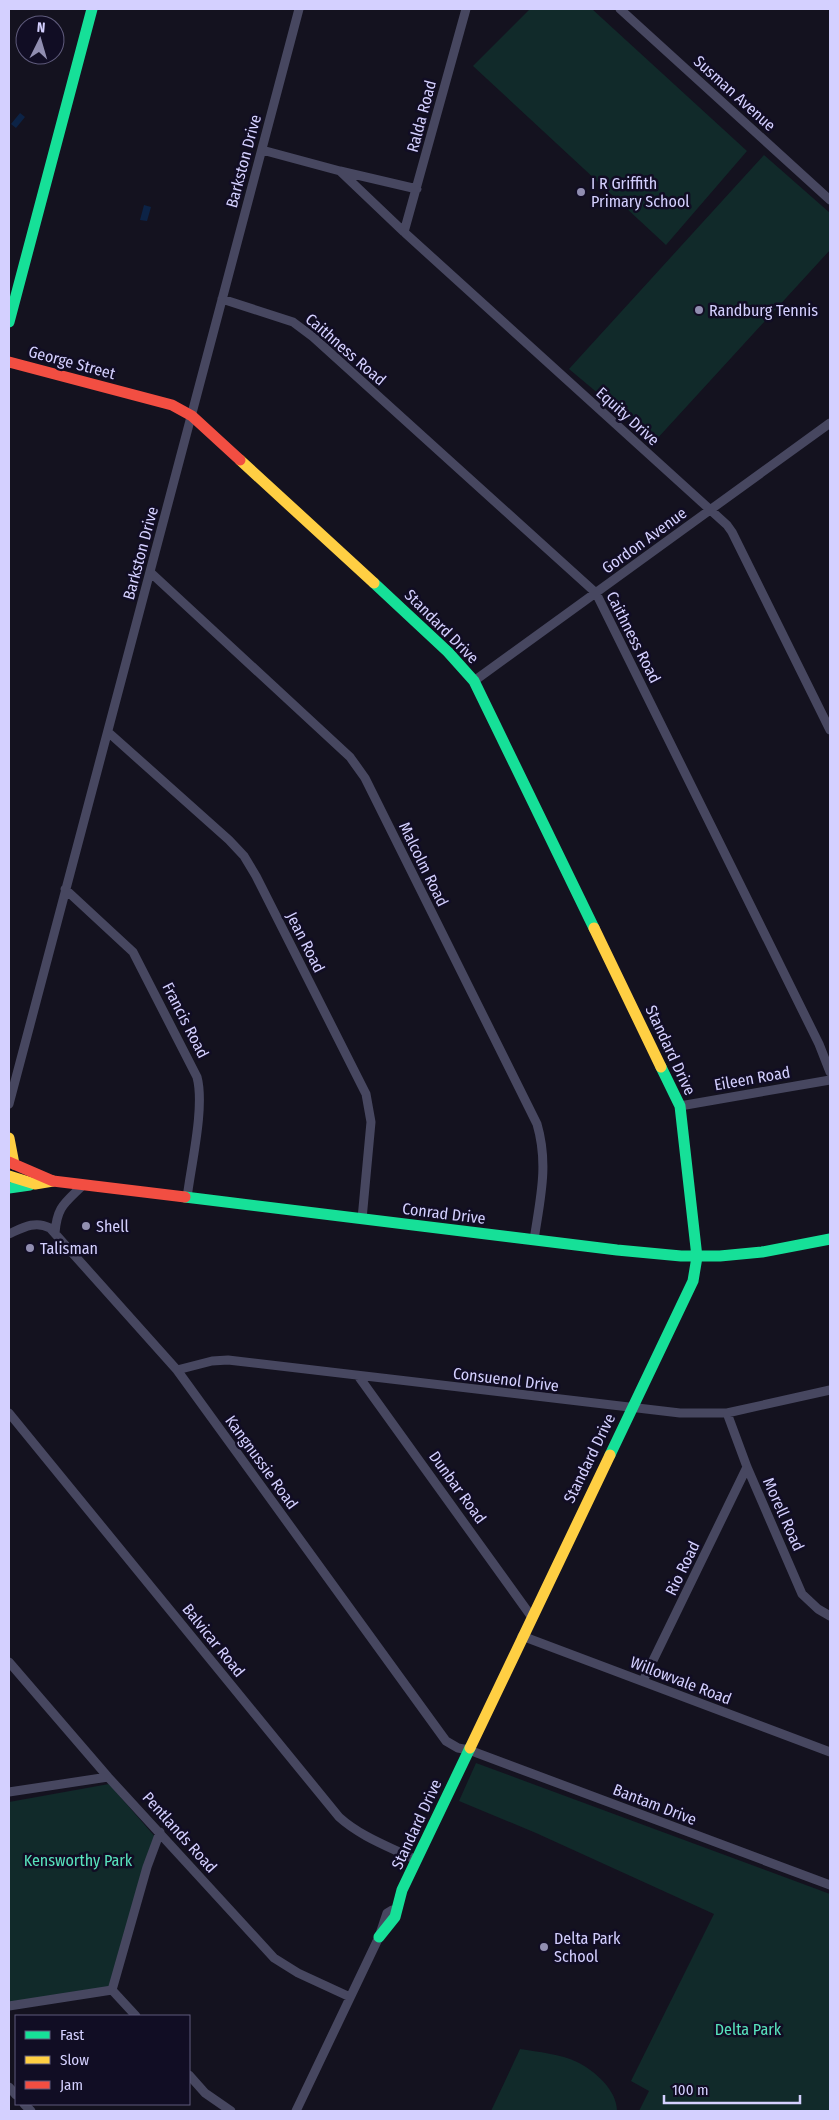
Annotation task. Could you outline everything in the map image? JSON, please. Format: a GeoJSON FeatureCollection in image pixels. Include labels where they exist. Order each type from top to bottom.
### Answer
{"type":"FeatureCollection","features":[{"type":"Feature","properties":{"kind":"street"},"geometry":{"type":"LineString","coordinates":[[9,320],[92,9]]}},
{"type":"Feature","properties":{"kind":"street","name":"Barkston Drive"},"geometry":{"type":"LineString","coordinates":[[9,1104],[299,9]]}},
{"type":"Feature","properties":{"kind":"street","name":"Ralda Road"},"geometry":{"type":"LineString","coordinates":[[404,232],[466,9]]}},
{"type":"Feature","properties":{"kind":"street","name":"Susman Avenue"},"geometry":{"type":"LineString","coordinates":[[620,9],[830,200]]}},
{"type":"Feature","properties":{"kind":"street","name":"Equity Drive"},"geometry":{"type":"LineString","coordinates":[[262,150],[417,189]]}},
{"type":"Feature","properties":{"kind":"street","name":"Equity Drive"},"geometry":{"type":"LineString","coordinates":[[340,171],[404,232],[727,525],[830,730]]}},
{"type":"Feature","properties":{"kind":"street","name":"Caithness Road"},"geometry":{"type":"LineString","coordinates":[[222,299],[293,322],[307,332],[596,593],[819,1044],[830,1072]]}},
{"type":"Feature","properties":{"kind":"street","name":"George Street"},"geometry":{"type":"LineString","coordinates":[[9,362],[126,393]]}},
{"type":"Feature","properties":{"kind":"street","name":"Standard Drive"},"geometry":{"type":"LineString","coordinates":[[126,393],[172,405],[192,416],[448,652],[474,681],[680,1106],[697,1257],[692,1281],[296,2111]]}},
{"type":"Feature","properties":{"kind":"street","name":"Gordon Avenue"},"geometry":{"type":"LineString","coordinates":[[474,681],[830,423]]}},
{"type":"Feature","properties":{"kind":"street","name":"Malcolm Road"},"geometry":{"type":"LineString","coordinates":[[150,572],[350,757],[365,778],[537,1124],[543,1145],[544,1178],[534,1240]]}},
{"type":"Feature","properties":{"kind":"street","name":"Jean Road"},"geometry":{"type":"LineString","coordinates":[[108,732],[228,840],[244,856],[256,876],[366,1094],[371,1122],[362,1219]]}},
{"type":"Feature","properties":{"kind":"street","name":"Francis Road"},"geometry":{"type":"LineString","coordinates":[[65,889],[133,952],[197,1077],[200,1086],[198,1115],[187,1198]]}},
{"type":"Feature","properties":{"kind":"street","name":"Eileen Road"},"geometry":{"type":"LineString","coordinates":[[680,1106],[830,1080]]}},
{"type":"Feature","properties":{"kind":"street"},"geometry":{"type":"LineString","coordinates":[[9,1138],[11,1163]]}},
{"type":"Feature","properties":{"kind":"street","name":"Conrad Drive"},"geometry":{"type":"LineString","coordinates":[[11,1163],[53,1181],[534,1240],[697,1257],[746,1254],[830,1239]]}},
{"type":"Feature","properties":{"kind":"street","name":"Conrad Drive"},"geometry":{"type":"LineString","coordinates":[[9,1176],[35,1184],[53,1181]]}},
{"type":"Feature","properties":{"kind":"street"},"geometry":{"type":"LineString","coordinates":[[9,1188],[35,1184]]}},
{"type":"Feature","properties":{"kind":"street"},"geometry":{"type":"LineString","coordinates":[[55,1233],[56,1220],[62,1205],[83,1185]]}},
{"type":"Feature","properties":{"kind":"street","name":"Kangnussie Road"},"geometry":{"type":"LineString","coordinates":[[9,1234],[27,1226],[38,1224],[45,1226],[55,1233],[177,1370],[440,1735],[453,1746],[469,1750]]}},
{"type":"Feature","properties":{"kind":"street","name":"Consuenol Drive"},"geometry":{"type":"LineString","coordinates":[[177,1370],[212,1361],[228,1360],[630,1409],[680,1413],[727,1413],[830,1390]]}},
{"type":"Feature","properties":{"kind":"street","name":"Dunbar Road"},"geometry":{"type":"LineString","coordinates":[[359,1377],[531,1616]]}},
{"type":"Feature","properties":{"kind":"street","name":"Balvicar Road"},"geometry":{"type":"LineString","coordinates":[[9,1413],[340,1817],[366,1837],[416,1860]]}},
{"type":"Feature","properties":{"kind":"street","name":"Morell Road"},"geometry":{"type":"LineString","coordinates":[[727,1413],[747,1467],[802,1594],[818,1609],[830,1616]]}},
{"type":"Feature","properties":{"kind":"street","name":"Rio Road"},"geometry":{"type":"LineString","coordinates":[[643,1681],[747,1467]]}},
{"type":"Feature","properties":{"kind":"street","name":"Willowvale Road"},"geometry":{"type":"LineString","coordinates":[[522,1636],[830,1752]]}},
{"type":"Feature","properties":{"kind":"street","name":"Pentlands Road"},"geometry":{"type":"LineString","coordinates":[[9,1662],[108,1777],[274,1958],[298,1973],[350,1997]]}},
{"type":"Feature","properties":{"kind":"street","name":"Bantam Drive"},"geometry":{"type":"LineString","coordinates":[[469,1750],[830,1885]]}},
{"type":"Feature","properties":{"kind":"street"},"geometry":{"type":"LineString","coordinates":[[9,1792],[108,1777]]}},
{"type":"Feature","properties":{"kind":"street"},"geometry":{"type":"LineString","coordinates":[[112,1990],[147,1867],[160,1832]]}},
{"type":"Feature","properties":{"kind":"street"},"geometry":{"type":"LineString","coordinates":[[9,2006],[112,1990]]}},
{"type":"Feature","properties":{"kind":"street"},"geometry":{"type":"LineString","coordinates":[[112,1990],[135,2015]]}},
{"type":"Feature","properties":{"kind":"street"},"geometry":{"type":"LineString","coordinates":[[190,2076],[214,2101],[231,2111]]}},
{"type":"Feature","properties":{"kind":"green space"},"geometry":{"type":"Polygon","coordinates":[[[530,9],[592,9],[747,151],[666,245],[473,66],[530,9]]]}},
{"type":"Feature","properties":{"kind":"green space","name":"Randburg Tennis"},"geometry":{"type":"Polygon","coordinates":[[[764,155],[830,213],[830,250],[655,441],[569,369],[764,155]]]}},
{"type":"Feature","properties":{"kind":"green space","name":"Delta Park"},"geometry":{"type":"Polygon","coordinates":[[[476,1763],[830,1894],[830,2111],[639,2111],[649,2091],[631,2081],[714,1914],[536,1833],[459,1801],[476,1763]]]}},
{"type":"Feature","properties":{"kind":"green space","name":"Kensworthy Park"},"geometry":{"type":"Polygon","coordinates":[[[109,1784],[157,1839],[111,1990],[9,2008],[9,1802],[109,1784]]]}},
{"type":"Feature","properties":{"kind":"green space"},"geometry":{"type":"Polygon","coordinates":[[[520,2049],[564,2057],[584,2066],[604,2082],[613,2096],[617,2111],[491,2111],[520,2049]]]}},
{"type":"Feature","properties":{"kind":"water"},"geometry":{"type":"Polygon","coordinates":[[[20,113],[25,117],[16,128],[11,124],[20,113]]]}},
{"type":"Feature","properties":{"kind":"water"},"geometry":{"type":"Polygon","coordinates":[[[144,205],[151,207],[147,221],[140,220],[144,205]]]}},
{"type":"Feature","properties":{"kind":"traffic: fast"},"geometry":{"type":"LineString","coordinates":[[9,322],[92,9]]}},
{"type":"Feature","properties":{"kind":"traffic: fast"},"geometry":{"type":"LineString","coordinates":[[374,583],[448,652],[474,681],[594,928]]}},
{"type":"Feature","properties":{"kind":"traffic: fast"},"geometry":{"type":"LineString","coordinates":[[610,1455],[693,1281],[697,1257],[680,1106],[661,1067]]}},
{"type":"Feature","properties":{"kind":"traffic: fast"},"geometry":{"type":"LineString","coordinates":[[9,1188],[30,1185]]}},
{"type":"Feature","properties":{"kind":"traffic: fast"},"geometry":{"type":"LineString","coordinates":[[185,1197],[617,1250],[681,1256],[720,1256],[762,1252],[830,1239]]}},
{"type":"Feature","properties":{"kind":"traffic: fast"},"geometry":{"type":"LineString","coordinates":[[379,1937],[395,1917],[402,1890],[470,1748]]}},
{"type":"Feature","properties":{"kind":"traffic: slow"},"geometry":{"type":"LineString","coordinates":[[240,460],[374,583]]}},
{"type":"Feature","properties":{"kind":"traffic: slow"},"geometry":{"type":"LineString","coordinates":[[594,928],[661,1067]]}},
{"type":"Feature","properties":{"kind":"traffic: slow"},"geometry":{"type":"LineString","coordinates":[[9,1138],[14,1164]]}},
{"type":"Feature","properties":{"kind":"traffic: slow"},"geometry":{"type":"LineString","coordinates":[[9,1176],[35,1184],[53,1181]]}},
{"type":"Feature","properties":{"kind":"traffic: slow"},"geometry":{"type":"LineString","coordinates":[[470,1748],[610,1455]]}},
{"type":"Feature","properties":{"kind":"traffic: jam"},"geometry":{"type":"LineString","coordinates":[[9,362],[172,405],[192,416],[240,460]]}},
{"type":"Feature","properties":{"kind":"traffic: jam"},"geometry":{"type":"LineString","coordinates":[[9,1162],[53,1181],[185,1197]]}},
{"type":"Feature","properties":{"kind":"place","name":"I R Griffith Primary School"},"geometry":{"type":"Point","coordinates":[581,192]}},
{"type":"Feature","properties":{"kind":"place","name":"Randburg Tennis"},"geometry":{"type":"Point","coordinates":[699,310]}},
{"type":"Feature","properties":{"kind":"place","name":"Shell"},"geometry":{"type":"Point","coordinates":[86,1226]}},
{"type":"Feature","properties":{"kind":"place","name":"Talisman"},"geometry":{"type":"Point","coordinates":[30,1248]}},
{"type":"Feature","properties":{"kind":"place","name":"Delta Park School"},"geometry":{"type":"Point","coordinates":[544,1947]}}]}
